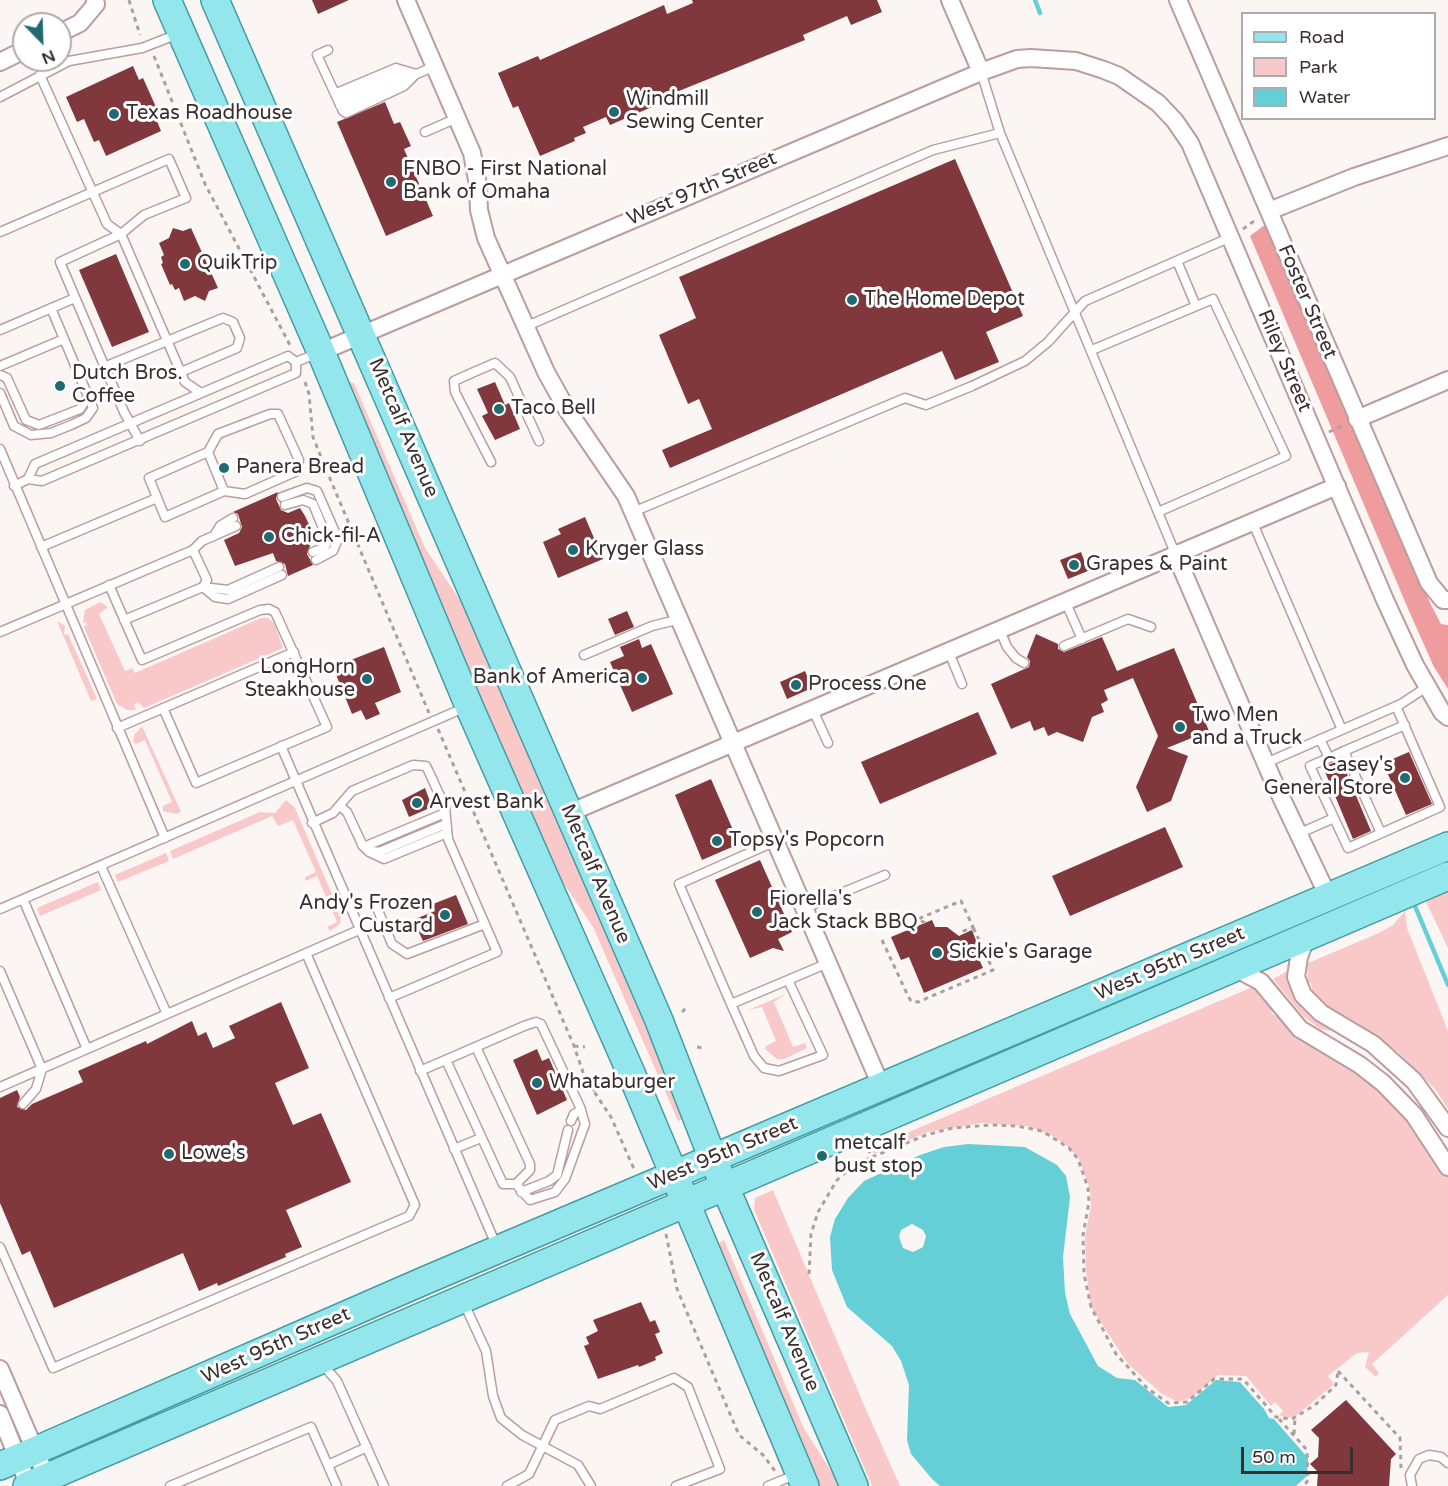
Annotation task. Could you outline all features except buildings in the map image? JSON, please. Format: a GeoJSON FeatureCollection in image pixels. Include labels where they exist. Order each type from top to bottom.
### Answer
{"type":"FeatureCollection","features":[{"type":"Feature","properties":{"kind":"main road"},"geometry":{"type":"LineString","coordinates":[[167,0],[309,357],[469,706],[675,1175],[795,1480]]}},
{"type":"Feature","properties":{"kind":"main road","name":"Metcalf Avenue"},"geometry":{"type":"LineString","coordinates":[[215,0],[658,1018],[713,1159],[854,1486]]}},
{"type":"Feature","properties":{"kind":"main road","name":"West 95th Street"},"geometry":{"type":"LineString","coordinates":[[18,1458],[426,1280],[1448,846]]}},
{"type":"Feature","properties":{"kind":"main road","name":"West 95th Street"},"geometry":{"type":"LineString","coordinates":[[36,1484],[1448,876]]}},
{"type":"Feature","properties":{"kind":"main road"},"geometry":{"type":"LineString","coordinates":[[319,1362],[318,1348],[400,1309],[426,1280]]}},
{"type":"Feature","properties":{"kind":"street"},"geometry":{"type":"LineString","coordinates":[[72,27],[80,23],[96,4],[95,0]]}},
{"type":"Feature","properties":{"kind":"street"},"geometry":{"type":"LineString","coordinates":[[406,0],[472,153],[478,185],[479,210],[486,237],[546,372],[566,408],[615,478],[633,512],[882,1088]]}},
{"type":"Feature","properties":{"kind":"street"},"geometry":{"type":"LineString","coordinates":[[950,0],[981,72]]}},
{"type":"Feature","properties":{"kind":"street","name":"Foster Street"},"geometry":{"type":"LineString","coordinates":[[1178,0],[1429,584],[1445,600]]}},
{"type":"Feature","properties":{"kind":"street","name":"West 97th Street"},"geometry":{"type":"LineString","coordinates":[[309,357],[981,72],[1017,59],[1031,58],[1076,61],[1090,65]]}},
{"type":"Feature","properties":{"kind":"street","name":"Riley Street"},"geometry":{"type":"LineString","coordinates":[[1090,65],[1119,76],[1146,93],[1174,121],[1201,167],[1385,600],[1415,665],[1437,694],[1442,712],[1448,717]]}},
{"type":"Feature","properties":{"kind":"street"},"geometry":{"type":"LineString","coordinates":[[1269,211],[1354,177],[1448,146]]}},
{"type":"Feature","properties":{"kind":"street"},"geometry":{"type":"LineString","coordinates":[[1357,419],[1448,380]]}},
{"type":"Feature","properties":{"kind":"street"},"geometry":{"type":"LineString","coordinates":[[569,813],[1337,486]]}},
{"type":"Feature","properties":{"kind":"street"},"geometry":{"type":"LineString","coordinates":[[1175,554],[1266,763],[1328,896]]}},
{"type":"Feature","properties":{"kind":"street"},"geometry":{"type":"LineString","coordinates":[[1307,935],[1299,957],[1296,977],[1304,995],[1322,1013],[1373,1044],[1414,1081],[1448,1128]]}},
{"type":"Feature","properties":{"kind":"street"},"geometry":{"type":"LineString","coordinates":[[1233,967],[1261,982],[1300,1029],[1360,1065],[1396,1095],[1414,1115],[1448,1167]]}},
{"type":"Feature","properties":{"kind":"street"},"geometry":{"type":"LineString","coordinates":[[1348,1057],[1361,1036]]}},
{"type":"Feature","properties":{"kind":"street"},"geometry":{"type":"LineString","coordinates":[[0,1369],[18,1458]]}},
{"type":"Feature","properties":{"kind":"street"},"geometry":{"type":"LineString","coordinates":[[0,1414],[18,1458],[36,1484]]}},
{"type":"Feature","properties":{"kind":"lane"},"geometry":{"type":"LineString","coordinates":[[0,97],[69,61],[142,48],[181,32]]}},
{"type":"Feature","properties":{"kind":"lane"},"geometry":{"type":"LineString","coordinates":[[328,50],[317,55],[346,113],[404,86],[416,74]]}},
{"type":"Feature","properties":{"kind":"lane"},"geometry":{"type":"LineString","coordinates":[[337,98],[344,106],[435,66]]}},
{"type":"Feature","properties":{"kind":"lane"},"geometry":{"type":"LineString","coordinates":[[337,98],[339,92],[396,68],[416,74]]}},
{"type":"Feature","properties":{"kind":"lane"},"geometry":{"type":"LineString","coordinates":[[981,72],[1000,133],[1175,554]]}},
{"type":"Feature","properties":{"kind":"lane"},"geometry":{"type":"LineString","coordinates":[[40,75],[107,224],[121,234],[181,372],[191,389],[201,393]]}},
{"type":"Feature","properties":{"kind":"lane"},"geometry":{"type":"LineString","coordinates":[[425,132],[458,118]]}},
{"type":"Feature","properties":{"kind":"lane"},"geometry":{"type":"LineString","coordinates":[[527,327],[933,150],[1000,133]]}},
{"type":"Feature","properties":{"kind":"lane"},"geometry":{"type":"LineString","coordinates":[[0,231],[169,159],[186,198],[144,215],[121,234],[60,262],[104,367],[140,441]]}},
{"type":"Feature","properties":{"kind":"lane"},"geometry":{"type":"LineString","coordinates":[[633,512],[905,398],[926,405],[972,386],[1025,361],[1048,342],[1085,302],[1231,237]]}},
{"type":"Feature","properties":{"kind":"lane"},"geometry":{"type":"LineString","coordinates":[[1177,261],[1196,306]]}},
{"type":"Feature","properties":{"kind":"lane"},"geometry":{"type":"LineString","coordinates":[[0,330],[75,298]]}},
{"type":"Feature","properties":{"kind":"lane"},"geometry":{"type":"LineString","coordinates":[[1092,351],[1213,299],[1286,456],[1158,512]]}},
{"type":"Feature","properties":{"kind":"lane"},"geometry":{"type":"LineString","coordinates":[[0,393],[15,426],[32,435],[40,436],[86,418],[93,408],[51,308]]}},
{"type":"Feature","properties":{"kind":"lane"},"geometry":{"type":"LineString","coordinates":[[104,367],[223,318],[233,322],[240,338],[237,348],[181,372]]}},
{"type":"Feature","properties":{"kind":"lane"},"geometry":{"type":"LineString","coordinates":[[0,366],[64,339]]}},
{"type":"Feature","properties":{"kind":"lane"},"geometry":{"type":"LineString","coordinates":[[28,479],[35,464],[288,356],[309,357]]}},
{"type":"Feature","properties":{"kind":"lane"},"geometry":{"type":"LineString","coordinates":[[14,486],[28,479],[42,481],[296,373],[309,357]]}},
{"type":"Feature","properties":{"kind":"lane"},"geometry":{"type":"LineString","coordinates":[[491,462],[455,392],[454,381],[495,363],[510,376],[540,441]]}},
{"type":"Feature","properties":{"kind":"lane"},"geometry":{"type":"LineString","coordinates":[[0,375],[7,378],[26,420],[39,425],[80,409],[88,396]]}},
{"type":"Feature","properties":{"kind":"lane"},"geometry":{"type":"LineString","coordinates":[[270,414],[278,414],[299,460],[297,471],[245,494],[224,491],[165,517],[148,478],[208,452],[218,434],[270,414]]}},
{"type":"Feature","properties":{"kind":"lane"},"geometry":{"type":"LineString","coordinates":[[0,449],[165,838]]}},
{"type":"Feature","properties":{"kind":"lane"},"geometry":{"type":"LineString","coordinates":[[208,452],[224,491]]}},
{"type":"Feature","properties":{"kind":"lane"},"geometry":{"type":"LineString","coordinates":[[41,547],[157,498]]}},
{"type":"Feature","properties":{"kind":"lane"},"geometry":{"type":"LineString","coordinates":[[284,501],[303,500],[313,504],[328,540],[325,547],[315,556]]}},
{"type":"Feature","properties":{"kind":"lane"},"geometry":{"type":"LineString","coordinates":[[1252,521],[1342,730]]}},
{"type":"Feature","properties":{"kind":"lane"},"geometry":{"type":"LineString","coordinates":[[0,632],[193,550],[202,541],[235,522]]}},
{"type":"Feature","properties":{"kind":"lane"},"geometry":{"type":"LineString","coordinates":[[193,550],[207,580],[203,587]]}},
{"type":"Feature","properties":{"kind":"lane"},"geometry":{"type":"LineString","coordinates":[[124,620],[203,587],[228,590],[281,571]]}},
{"type":"Feature","properties":{"kind":"lane"},"geometry":{"type":"LineString","coordinates":[[109,585],[142,660],[269,609],[280,620],[327,727],[196,783],[164,708]]}},
{"type":"Feature","properties":{"kind":"lane"},"geometry":{"type":"LineString","coordinates":[[1065,600],[1082,639]]}},
{"type":"Feature","properties":{"kind":"lane"},"geometry":{"type":"LineString","coordinates":[[1064,646],[1128,619],[1151,627]]}},
{"type":"Feature","properties":{"kind":"lane"},"geometry":{"type":"LineString","coordinates":[[584,655],[652,626],[680,620]]}},
{"type":"Feature","properties":{"kind":"lane"},"geometry":{"type":"LineString","coordinates":[[999,628],[1007,647],[1016,658],[1024,663]]}},
{"type":"Feature","properties":{"kind":"lane"},"geometry":{"type":"LineString","coordinates":[[948,650],[962,684]]}},
{"type":"Feature","properties":{"kind":"lane"},"geometry":{"type":"LineString","coordinates":[[117,728],[294,652]]}},
{"type":"Feature","properties":{"kind":"lane"},"geometry":{"type":"LineString","coordinates":[[1266,763],[1396,706],[1437,694]]}},
{"type":"Feature","properties":{"kind":"lane"},"geometry":{"type":"LineString","coordinates":[[0,909],[469,706]]}},
{"type":"Feature","properties":{"kind":"lane"},"geometry":{"type":"LineString","coordinates":[[1396,706],[1405,725],[1440,807],[1348,848],[1310,766],[1405,725]]}},
{"type":"Feature","properties":{"kind":"lane"},"geometry":{"type":"LineString","coordinates":[[812,708],[828,743]]}},
{"type":"Feature","properties":{"kind":"lane"},"geometry":{"type":"LineString","coordinates":[[1320,739],[1329,758]]}},
{"type":"Feature","properties":{"kind":"lane"},"geometry":{"type":"LineString","coordinates":[[281,746],[294,782],[498,1250]]}},
{"type":"Feature","properties":{"kind":"lane"},"geometry":{"type":"LineString","coordinates":[[1344,751],[1382,833]]}},
{"type":"Feature","properties":{"kind":"lane"},"geometry":{"type":"LineString","coordinates":[[312,823],[341,807],[352,791],[420,764],[429,772],[445,813],[447,828],[497,952],[389,998]]}},
{"type":"Feature","properties":{"kind":"lane"},"geometry":{"type":"LineString","coordinates":[[341,807],[347,812],[364,847],[372,856],[384,859],[447,828]]}},
{"type":"Feature","properties":{"kind":"lane"},"geometry":{"type":"LineString","coordinates":[[364,847],[445,813]]}},
{"type":"Feature","properties":{"kind":"lane"},"geometry":{"type":"LineString","coordinates":[[1299,833],[1334,818]]}},
{"type":"Feature","properties":{"kind":"lane"},"geometry":{"type":"LineString","coordinates":[[776,841],[679,884],[754,1056],[764,1068],[779,1071],[800,1066],[822,1055],[789,980]]}},
{"type":"Feature","properties":{"kind":"lane"},"geometry":{"type":"LineString","coordinates":[[101,866],[167,1014]]}},
{"type":"Feature","properties":{"kind":"lane"},"geometry":{"type":"LineString","coordinates":[[805,908],[885,875]]}},
{"type":"Feature","properties":{"kind":"lane"},"geometry":{"type":"LineString","coordinates":[[23,899],[87,1049]]}},
{"type":"Feature","properties":{"kind":"lane"},"geometry":{"type":"LineString","coordinates":[[375,903],[392,944],[407,954],[484,924]]}},
{"type":"Feature","properties":{"kind":"lane"},"geometry":{"type":"LineString","coordinates":[[0,1087],[359,930]]}},
{"type":"Feature","properties":{"kind":"lane"},"geometry":{"type":"LineString","coordinates":[[0,1247],[53,1368],[409,1215],[415,1205],[306,953]]}},
{"type":"Feature","properties":{"kind":"lane"},"geometry":{"type":"LineString","coordinates":[[731,1004],[828,963]]}},
{"type":"Feature","properties":{"kind":"lane"},"geometry":{"type":"LineString","coordinates":[[0,971],[42,1069],[36,1089],[23,1104]]}},
{"type":"Feature","properties":{"kind":"lane"},"geometry":{"type":"LineString","coordinates":[[420,1071],[524,1026],[536,1022],[541,1024],[581,1110],[585,1124],[560,1186],[555,1192],[535,1200],[519,1188]]}},
{"type":"Feature","properties":{"kind":"lane"},"geometry":{"type":"LineString","coordinates":[[476,1047],[530,1164],[530,1170],[519,1188]]}},
{"type":"Feature","properties":{"kind":"lane"},"geometry":{"type":"LineString","coordinates":[[446,1060],[503,1184],[519,1188],[549,1181],[557,1175],[569,1125],[574,1114],[581,1110]]}},
{"type":"Feature","properties":{"kind":"lane"},"geometry":{"type":"LineString","coordinates":[[454,1149],[482,1138]]}},
{"type":"Feature","properties":{"kind":"lane"},"geometry":{"type":"LineString","coordinates":[[463,1301],[486,1351],[493,1396],[501,1418],[522,1436],[545,1445],[578,1465],[591,1486]]}},
{"type":"Feature","properties":{"kind":"lane"},"geometry":{"type":"LineString","coordinates":[[319,1362],[337,1381],[384,1486]]}},
{"type":"Feature","properties":{"kind":"lane"},"geometry":{"type":"LineString","coordinates":[[507,1486],[521,1483],[529,1474],[545,1445],[555,1420],[589,1406],[600,1409],[674,1378],[688,1387],[720,1468],[676,1486]]}},
{"type":"Feature","properties":{"kind":"lane"},"geometry":{"type":"LineString","coordinates":[[170,1486],[311,1427],[337,1486]]}},
{"type":"Feature","properties":{"kind":"lane"},"geometry":{"type":"LineString","coordinates":[[328,1465],[367,1447]]}},
{"type":"Feature","properties":{"kind":"lane"},"geometry":{"type":"LineString","coordinates":[[1412,1486],[1410,1474],[1419,1459],[1429,1455],[1441,1457],[1448,1463]]}},
{"type":"Feature","properties":{"kind":"lane"},"geometry":{"type":"LineString","coordinates":[[768,1486],[795,1480]]}},
{"type":"Feature","properties":{"kind":"path"},"geometry":{"type":"LineString","coordinates":[[129,0],[140,35]]}},
{"type":"Feature","properties":{"kind":"path"},"geometry":{"type":"LineString","coordinates":[[154,56],[205,184],[291,347]]}},
{"type":"Feature","properties":{"kind":"path"},"geometry":{"type":"LineString","coordinates":[[1231,237],[1269,211]]}},
{"type":"Feature","properties":{"kind":"path"},"geometry":{"type":"LineString","coordinates":[[305,382],[309,394],[313,437],[322,462],[574,1046],[585,1078],[611,1117],[643,1188]]}},
{"type":"Feature","properties":{"kind":"path"},"geometry":{"type":"LineString","coordinates":[[1316,437],[1357,419]]}},
{"type":"Feature","properties":{"kind":"path"},"geometry":{"type":"LineString","coordinates":[[882,940],[911,1001],[918,1002],[993,970],[961,901],[918,919],[925,923]]}},
{"type":"Feature","properties":{"kind":"path"},"geometry":{"type":"LineString","coordinates":[[959,933],[973,927]]}},
{"type":"Feature","properties":{"kind":"path"},"geometry":{"type":"LineString","coordinates":[[682,1012],[688,1006]]}},
{"type":"Feature","properties":{"kind":"path"},"geometry":{"type":"LineString","coordinates":[[574,1046],[585,1047]]}},
{"type":"Feature","properties":{"kind":"path"},"geometry":{"type":"LineString","coordinates":[[697,1047],[703,1048]]}},
{"type":"Feature","properties":{"kind":"path"},"geometry":{"type":"LineString","coordinates":[[593,1091],[600,1083]]}},
{"type":"Feature","properties":{"kind":"path"},"geometry":{"type":"LineString","coordinates":[[809,1274],[810,1234],[818,1212],[837,1180],[854,1166],[926,1135],[967,1126],[1017,1126],[1042,1131],[1059,1141],[1078,1159],[1089,1188],[1089,1203],[1083,1235],[1084,1274],[1091,1307],[1116,1353],[1147,1388],[1168,1403],[1187,1402],[1214,1379],[1242,1379],[1294,1435],[1309,1455],[1308,1480],[1304,1486]]}},
{"type":"Feature","properties":{"kind":"path"},"geometry":{"type":"LineString","coordinates":[[868,1149],[872,1157]]}},
{"type":"Feature","properties":{"kind":"path"},"geometry":{"type":"LineString","coordinates":[[657,1218],[669,1240],[677,1288],[739,1435],[795,1480]]}},
{"type":"Feature","properties":{"kind":"path"},"geometry":{"type":"LineString","coordinates":[[1276,1417],[1284,1420],[1295,1418],[1315,1405],[1336,1385],[1338,1371],[1401,1438],[1400,1473]]}},
{"type":"Feature","properties":{"kind":"path"},"geometry":{"type":"LineString","coordinates":[[1294,1435],[1295,1418]]}},
{"type":"Feature","properties":{"kind":"green space"},"geometry":{"type":"Polygon","coordinates":[[[349,383],[354,383],[425,548],[466,609],[673,1087],[684,1119],[678,1121],[593,927],[552,866],[354,403],[349,383]]]}},
{"type":"Feature","properties":{"kind":"green space"},"geometry":{"type":"Polygon","coordinates":[[[100,602],[108,607],[99,614],[125,671],[132,668],[135,673],[261,618],[268,618],[274,623],[283,648],[144,708],[138,702],[134,704],[136,710],[127,710],[117,704],[86,632],[84,626],[87,625],[86,622],[83,623],[85,610],[100,602]]]}},
{"type":"Feature","properties":{"kind":"green space"},"geometry":{"type":"Polygon","coordinates":[[[57,621],[65,626],[64,635],[68,634],[97,699],[91,701],[57,621]]]}},
{"type":"Feature","properties":{"kind":"green space"},"geometry":{"type":"Polygon","coordinates":[[[142,726],[181,812],[176,814],[163,811],[163,806],[172,802],[145,740],[136,744],[133,742],[135,734],[142,726]]]}},
{"type":"Feature","properties":{"kind":"green space"},"geometry":{"type":"Polygon","coordinates":[[[286,800],[295,808],[341,915],[340,924],[330,931],[327,927],[337,922],[317,876],[305,881],[305,877],[316,872],[293,820],[278,826],[272,816],[173,859],[170,851],[260,812],[275,813],[286,800]]]}},
{"type":"Feature","properties":{"kind":"green space"},"geometry":{"type":"Polygon","coordinates":[[[166,853],[169,861],[118,882],[115,875],[166,853]]]}},
{"type":"Feature","properties":{"kind":"green space"},"geometry":{"type":"Polygon","coordinates":[[[98,882],[101,890],[40,916],[37,908],[98,882]]]}},
{"type":"Feature","properties":{"kind":"green space"},"geometry":{"type":"Polygon","coordinates":[[[1448,891],[1448,948],[1426,902],[1448,891]]]}},
{"type":"Feature","properties":{"kind":"green space"},"geometry":{"type":"Polygon","coordinates":[[[1405,911],[1407,928],[1448,1031],[1448,1109],[1435,1089],[1398,1052],[1362,1026],[1324,1004],[1312,992],[1311,983],[1307,983],[1308,963],[1379,933],[1393,925],[1405,911]]]}},
{"type":"Feature","properties":{"kind":"green space"},"geometry":{"type":"Polygon","coordinates":[[[1289,970],[1331,1027],[1331,1031],[1320,1029],[1302,1015],[1273,979],[1289,970]]]}},
{"type":"Feature","properties":{"kind":"green space"},"geometry":{"type":"Polygon","coordinates":[[[1255,986],[1274,1010],[1271,1012],[1274,1015],[1279,1015],[1374,1084],[1404,1115],[1448,1178],[1448,1295],[1372,1364],[1379,1373],[1376,1377],[1365,1367],[1369,1352],[1357,1353],[1328,1376],[1334,1384],[1296,1416],[1288,1418],[1279,1415],[1283,1411],[1275,1402],[1271,1406],[1246,1376],[1218,1375],[1193,1397],[1178,1402],[1162,1394],[1128,1364],[1091,1307],[1086,1270],[1085,1236],[1091,1206],[1090,1189],[1078,1157],[1065,1144],[1049,1134],[1027,1126],[981,1123],[928,1132],[874,1154],[871,1148],[1255,986]]]}},
{"type":"Feature","properties":{"kind":"green space"},"geometry":{"type":"Polygon","coordinates":[[[786,994],[774,1002],[793,1047],[805,1043],[807,1048],[784,1059],[777,1059],[765,1049],[766,1046],[776,1041],[762,1007],[748,1010],[786,994]]]}},
{"type":"Feature","properties":{"kind":"green space"},"geometry":{"type":"Polygon","coordinates":[[[773,1190],[900,1486],[872,1486],[754,1210],[755,1198],[773,1190]]]}},
{"type":"Feature","properties":{"kind":"green space"},"geometry":{"type":"Polygon","coordinates":[[[724,1240],[804,1429],[841,1486],[818,1486],[722,1256],[719,1243],[724,1240]]]}},
{"type":"Feature","properties":{"kind":"shaded area"},"geometry":{"type":"Polygon","coordinates":[[[1266,224],[1431,605],[1441,624],[1448,625],[1448,689],[1434,667],[1409,611],[1250,236],[1266,224]]]}},
{"type":"Feature","properties":{"kind":"water"},"geometry":{"type":"Polygon","coordinates":[[[968,1144],[1025,1147],[1057,1165],[1066,1176],[1070,1197],[1063,1257],[1065,1293],[1070,1314],[1098,1366],[1117,1378],[1135,1380],[1168,1407],[1186,1405],[1216,1380],[1240,1382],[1269,1418],[1274,1419],[1308,1458],[1307,1476],[1296,1486],[940,1486],[932,1479],[911,1454],[907,1440],[909,1385],[901,1361],[892,1346],[847,1307],[832,1270],[830,1237],[835,1219],[848,1198],[864,1181],[920,1155],[944,1147],[968,1144]],[[912,1224],[901,1230],[899,1237],[903,1248],[913,1252],[923,1247],[926,1236],[923,1230],[912,1224]]]}},
{"type":"Feature","properties":{"kind":"waterway"},"geometry":{"type":"LineString","coordinates":[[1035,0],[1040,13]]}},
{"type":"Feature","properties":{"kind":"waterway"},"geometry":{"type":"LineString","coordinates":[[1415,906],[1448,985]]}},
{"type":"Feature","properties":{"kind":"place","name":"Windmill Sewing Center"},"geometry":{"type":"Point","coordinates":[614,112]}},
{"type":"Feature","properties":{"kind":"place","name":"Texas Roadhouse"},"geometry":{"type":"Point","coordinates":[114,114]}},
{"type":"Feature","properties":{"kind":"place","name":"FNBO - First National Bank of Omaha"},"geometry":{"type":"Point","coordinates":[391,182]}},
{"type":"Feature","properties":{"kind":"place","name":"QuikTrip"},"geometry":{"type":"Point","coordinates":[185,264]}},
{"type":"Feature","properties":{"kind":"place","name":"The Home Depot"},"geometry":{"type":"Point","coordinates":[852,300]}},
{"type":"Feature","properties":{"kind":"place","name":"Dutch Bros. Coffee"},"geometry":{"type":"Point","coordinates":[60,386]}},
{"type":"Feature","properties":{"kind":"place","name":"Taco Bell"},"geometry":{"type":"Point","coordinates":[499,409]}},
{"type":"Feature","properties":{"kind":"place","name":"Panera Bread"},"geometry":{"type":"Point","coordinates":[224,468]}},
{"type":"Feature","properties":{"kind":"place","name":"Chick-fil-A"},"geometry":{"type":"Point","coordinates":[269,537]}},
{"type":"Feature","properties":{"kind":"place","name":"Kryger Glass"},"geometry":{"type":"Point","coordinates":[573,550]}},
{"type":"Feature","properties":{"kind":"place","name":"Grapes & Paint"},"geometry":{"type":"Point","coordinates":[1074,565]}},
{"type":"Feature","properties":{"kind":"place","name":"Bank of America"},"geometry":{"type":"Point","coordinates":[642,678]}},
{"type":"Feature","properties":{"kind":"place","name":"LongHorn Steakhouse"},"geometry":{"type":"Point","coordinates":[367,679]}},
{"type":"Feature","properties":{"kind":"place","name":"Process One"},"geometry":{"type":"Point","coordinates":[796,685]}},
{"type":"Feature","properties":{"kind":"place","name":"Two Men and a Truck"},"geometry":{"type":"Point","coordinates":[1180,727]}},
{"type":"Feature","properties":{"kind":"place","name":"Casey's General Store"},"geometry":{"type":"Point","coordinates":[1405,778]}},
{"type":"Feature","properties":{"kind":"place","name":"Arvest Bank"},"geometry":{"type":"Point","coordinates":[417,803]}},
{"type":"Feature","properties":{"kind":"place","name":"Topsy's Popcorn"},"geometry":{"type":"Point","coordinates":[717,841]}},
{"type":"Feature","properties":{"kind":"place","name":"Fiorella's Jack Stack BBQ"},"geometry":{"type":"Point","coordinates":[757,912]}},
{"type":"Feature","properties":{"kind":"place","name":"Andy's Frozen Custard"},"geometry":{"type":"Point","coordinates":[445,915]}},
{"type":"Feature","properties":{"kind":"place","name":"Sickie's Garage"},"geometry":{"type":"Point","coordinates":[937,953]}},
{"type":"Feature","properties":{"kind":"place","name":"Whataburger"},"geometry":{"type":"Point","coordinates":[537,1083]}},
{"type":"Feature","properties":{"kind":"place","name":"Lowe's"},"geometry":{"type":"Point","coordinates":[169,1154]}},
{"type":"Feature","properties":{"kind":"place","name":"metcalf bust stop"},"geometry":{"type":"Point","coordinates":[822,1156]}}]}
